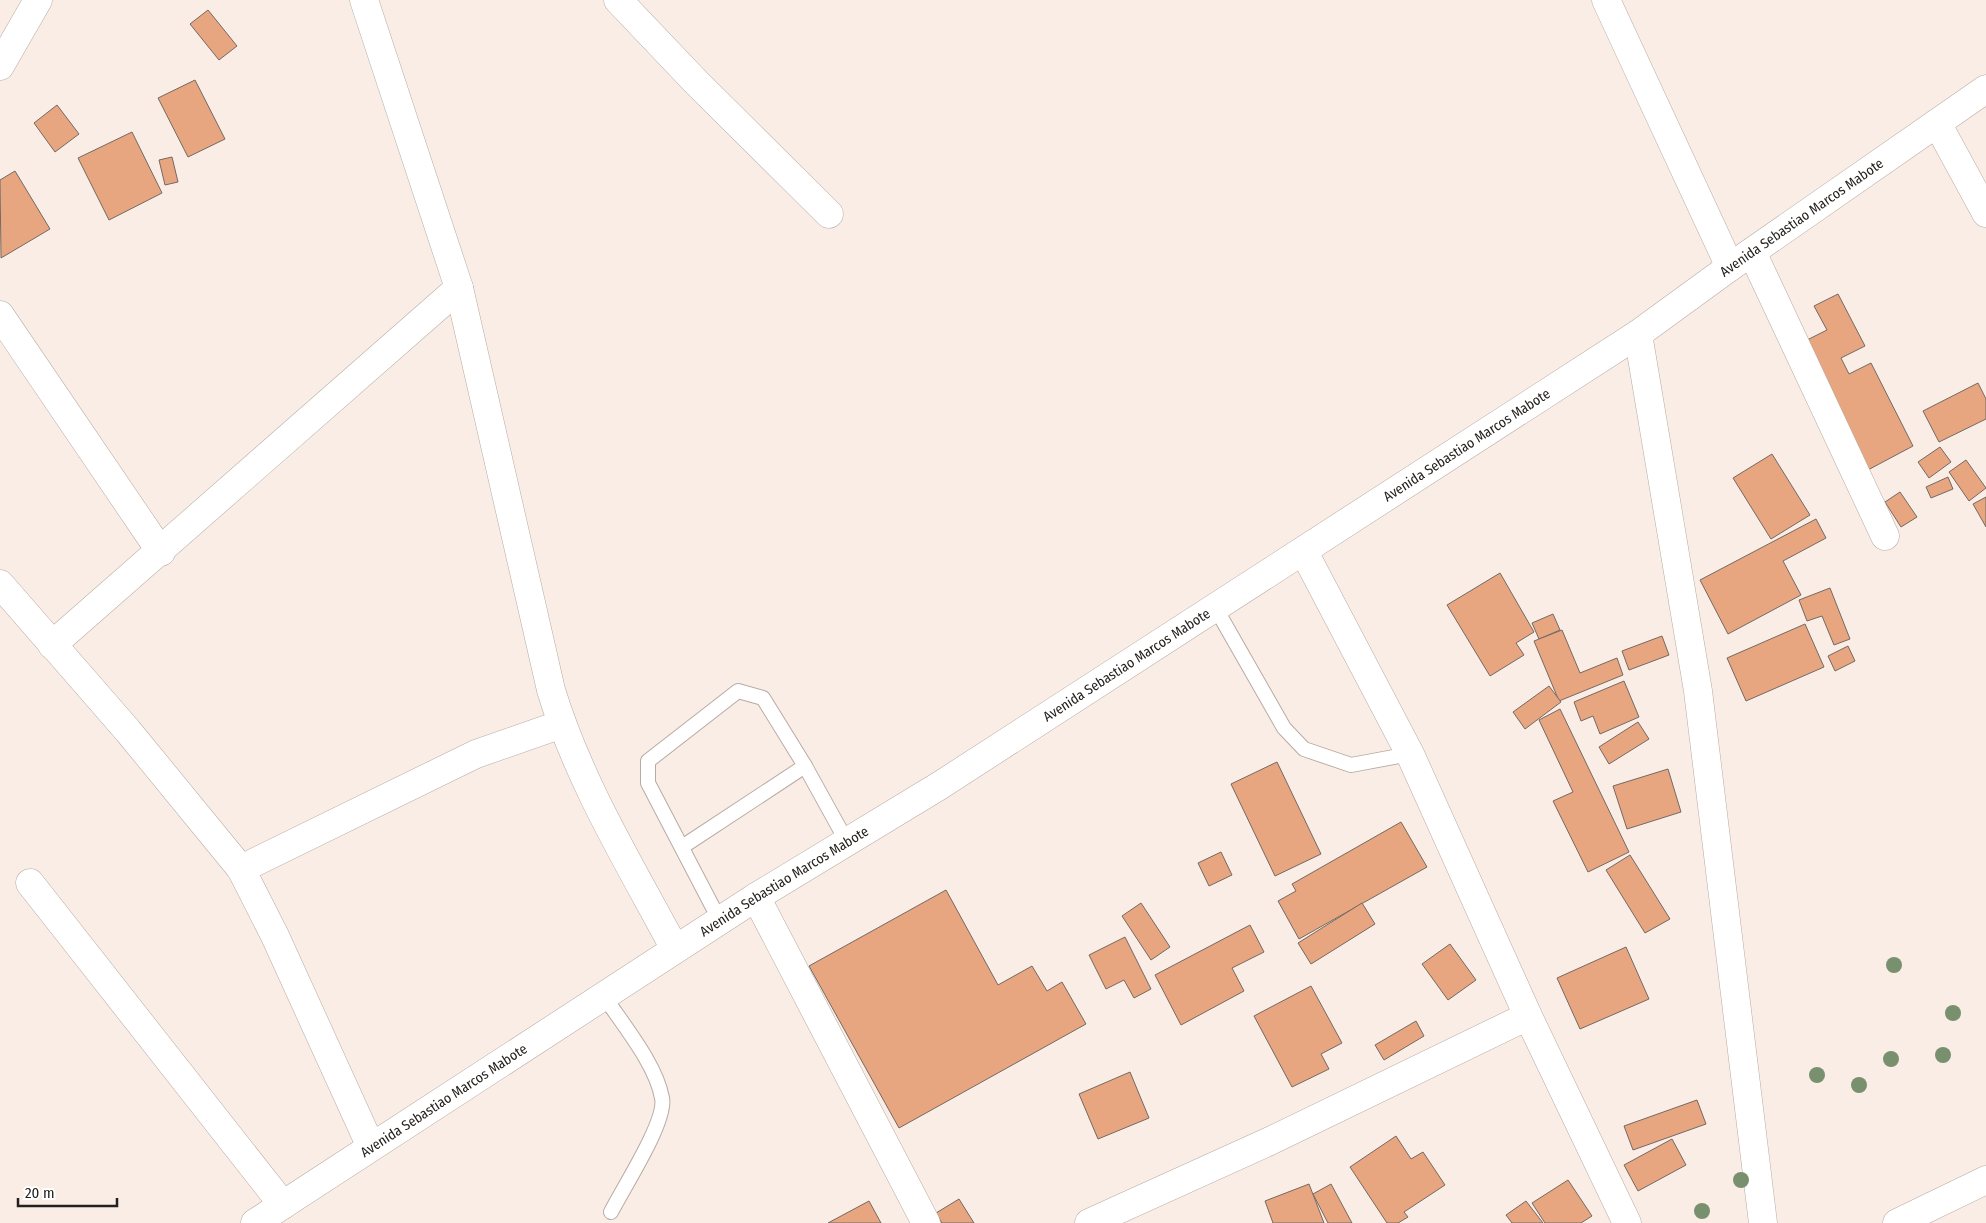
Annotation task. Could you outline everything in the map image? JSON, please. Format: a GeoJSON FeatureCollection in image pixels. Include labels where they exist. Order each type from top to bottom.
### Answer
{"type":"FeatureCollection","features":[{"type":"Feature","properties":{"kind":"street"},"geometry":{"type":"LineString","coordinates":[[0,66],[38,0]]}},
{"type":"Feature","properties":{"kind":"street"},"geometry":{"type":"LineString","coordinates":[[364,0],[459,288],[549,680],[562,724],[578,763],[675,950]]}},
{"type":"Feature","properties":{"kind":"street"},"geometry":{"type":"LineString","coordinates":[[618,0],[696,82],[829,214]]}},
{"type":"Feature","properties":{"kind":"street"},"geometry":{"type":"LineString","coordinates":[[1606,0],[1730,267]]}},
{"type":"Feature","properties":{"kind":"street","name":"Avenida Sebastiao Marcos Mabote"},"geometry":{"type":"LineString","coordinates":[[255,1223],[756,897],[939,786],[1215,607],[1304,552],[1638,334],[1730,267],[1986,89]]}},
{"type":"Feature","properties":{"kind":"street"},"geometry":{"type":"LineString","coordinates":[[1937,123],[1986,213]]}},
{"type":"Feature","properties":{"kind":"street"},"geometry":{"type":"LineString","coordinates":[[1752,252],[1885,536]]}},
{"type":"Feature","properties":{"kind":"street"},"geometry":{"type":"LineString","coordinates":[[52,645],[161,552],[257,464],[459,288]]}},
{"type":"Feature","properties":{"kind":"street"},"geometry":{"type":"LineString","coordinates":[[0,315],[161,552]]}},
{"type":"Feature","properties":{"kind":"street"},"geometry":{"type":"LineString","coordinates":[[1638,334],[1698,691],[1763,1223]]}},
{"type":"Feature","properties":{"kind":"street"},"geometry":{"type":"LineString","coordinates":[[1304,552],[1410,754],[1528,1016],[1627,1223]]}},
{"type":"Feature","properties":{"kind":"street"},"geometry":{"type":"LineString","coordinates":[[0,584],[181,793],[241,869],[275,936],[371,1147]]}},
{"type":"Feature","properties":{"kind":"street"},"geometry":{"type":"LineString","coordinates":[[241,869],[476,754],[562,724]]}},
{"type":"Feature","properties":{"kind":"street"},"geometry":{"type":"LineString","coordinates":[[30,883],[283,1205]]}},
{"type":"Feature","properties":{"kind":"street"},"geometry":{"type":"LineString","coordinates":[[756,897],[926,1223]]}},
{"type":"Feature","properties":{"kind":"street"},"geometry":{"type":"LineString","coordinates":[[1089,1223],[1270,1141],[1528,1016]]}},
{"type":"Feature","properties":{"kind":"street"},"geometry":{"type":"LineString","coordinates":[[1897,1223],[1986,1180]]}},
{"type":"Feature","properties":{"kind":"lane"},"geometry":{"type":"LineString","coordinates":[[1215,607],[1284,728],[1304,749],[1351,765],[1410,754]]}},
{"type":"Feature","properties":{"kind":"lane"},"geometry":{"type":"LineString","coordinates":[[720,921],[648,783],[648,761],[738,691],[763,698],[805,766],[847,842]]}},
{"type":"Feature","properties":{"kind":"lane"},"geometry":{"type":"LineString","coordinates":[[682,847],[805,766]]}},
{"type":"Feature","properties":{"kind":"lane"},"geometry":{"type":"LineString","coordinates":[[604,996],[653,1072],[663,1099],[660,1120],[611,1212]]}},
{"type":"Feature","properties":{"kind":"building"},"geometry":{"type":"Polygon","coordinates":[[[208,10],[237,46],[219,60],[190,24],[208,10]]]}},
{"type":"Feature","properties":{"kind":"building"},"geometry":{"type":"Polygon","coordinates":[[[195,80],[225,139],[188,157],[158,98],[195,80]]]}},
{"type":"Feature","properties":{"kind":"building"},"geometry":{"type":"Polygon","coordinates":[[[57,105],[79,134],[55,152],[34,123],[57,105]]]}},
{"type":"Feature","properties":{"kind":"building"},"geometry":{"type":"Polygon","coordinates":[[[132,132],[162,193],[109,220],[78,158],[132,132]]]}},
{"type":"Feature","properties":{"kind":"building"},"geometry":{"type":"Polygon","coordinates":[[[172,157],[178,182],[165,185],[159,160],[172,157]]]}},
{"type":"Feature","properties":{"kind":"building"},"geometry":{"type":"Polygon","coordinates":[[[15,171],[50,229],[1,258],[0,180],[15,171]]]}},
{"type":"Feature","properties":{"kind":"building"},"geometry":{"type":"Polygon","coordinates":[[[1838,294],[1865,346],[1841,358],[1849,374],[1871,363],[1913,446],[1866,471],[1801,343],[1827,330],[1814,306],[1838,294]]]}},
{"type":"Feature","properties":{"kind":"building"},"geometry":{"type":"Polygon","coordinates":[[[1978,383],[1986,399],[1986,419],[1939,442],[1923,411],[1978,383]]]}},
{"type":"Feature","properties":{"kind":"building"},"geometry":{"type":"Polygon","coordinates":[[[1940,447],[1951,462],[1929,478],[1918,462],[1940,447]]]}},
{"type":"Feature","properties":{"kind":"building"},"geometry":{"type":"Polygon","coordinates":[[[1772,454],[1810,515],[1771,539],[1733,478],[1772,454]]]}},
{"type":"Feature","properties":{"kind":"building"},"geometry":{"type":"Polygon","coordinates":[[[1966,460],[1986,488],[1969,501],[1949,472],[1966,460]]]}},
{"type":"Feature","properties":{"kind":"building"},"geometry":{"type":"Polygon","coordinates":[[[1948,477],[1953,489],[1931,498],[1926,487],[1948,477]]]}},
{"type":"Feature","properties":{"kind":"building"},"geometry":{"type":"Polygon","coordinates":[[[1900,492],[1917,517],[1901,527],[1885,502],[1900,492]]]}},
{"type":"Feature","properties":{"kind":"building"},"geometry":{"type":"Polygon","coordinates":[[[1986,497],[1986,527],[1973,504],[1986,497]]]}},
{"type":"Feature","properties":{"kind":"building"},"geometry":{"type":"Polygon","coordinates":[[[1816,519],[1826,538],[1783,561],[1801,595],[1728,634],[1700,580],[1816,519]]]}},
{"type":"Feature","properties":{"kind":"building"},"geometry":{"type":"Polygon","coordinates":[[[1500,573],[1534,632],[1516,643],[1524,655],[1490,676],[1447,605],[1500,573]]]}},
{"type":"Feature","properties":{"kind":"building"},"geometry":{"type":"Polygon","coordinates":[[[1830,588],[1850,639],[1834,645],[1822,616],[1807,621],[1799,600],[1830,588]]]}},
{"type":"Feature","properties":{"kind":"building"},"geometry":{"type":"Polygon","coordinates":[[[1553,614],[1560,630],[1539,639],[1532,623],[1553,614]]]}},
{"type":"Feature","properties":{"kind":"building"},"geometry":{"type":"Polygon","coordinates":[[[1805,624],[1824,667],[1746,701],[1727,658],[1805,624]]]}},
{"type":"Feature","properties":{"kind":"building"},"geometry":{"type":"Polygon","coordinates":[[[1562,630],[1580,673],[1617,658],[1623,675],[1559,701],[1534,641],[1562,630]]]}},
{"type":"Feature","properties":{"kind":"building"},"geometry":{"type":"Polygon","coordinates":[[[1662,636],[1669,655],[1629,670],[1622,651],[1662,636]]]}},
{"type":"Feature","properties":{"kind":"building"},"geometry":{"type":"Polygon","coordinates":[[[1848,646],[1855,661],[1835,671],[1828,656],[1848,646]]]}},
{"type":"Feature","properties":{"kind":"building"},"geometry":{"type":"Polygon","coordinates":[[[1624,681],[1639,717],[1600,734],[1593,716],[1581,721],[1574,702],[1624,681]]]}},
{"type":"Feature","properties":{"kind":"building"},"geometry":{"type":"Polygon","coordinates":[[[1549,686],[1561,702],[1525,729],[1513,712],[1549,686]]]}},
{"type":"Feature","properties":{"kind":"building"},"geometry":{"type":"Polygon","coordinates":[[[1560,709],[1629,852],[1588,872],[1553,801],[1573,792],[1539,720],[1560,709]]]}},
{"type":"Feature","properties":{"kind":"building"},"geometry":{"type":"Polygon","coordinates":[[[1638,722],[1649,739],[1609,764],[1599,747],[1638,722]]]}},
{"type":"Feature","properties":{"kind":"building"},"geometry":{"type":"Polygon","coordinates":[[[1277,762],[1321,854],[1275,876],[1231,784],[1277,762]]]}},
{"type":"Feature","properties":{"kind":"building"},"geometry":{"type":"Polygon","coordinates":[[[1668,769],[1681,812],[1627,829],[1613,786],[1668,769]]]}},
{"type":"Feature","properties":{"kind":"building"},"geometry":{"type":"Polygon","coordinates":[[[1401,822],[1427,867],[1299,939],[1278,901],[1296,891],[1292,884],[1401,822]]]}},
{"type":"Feature","properties":{"kind":"building"},"geometry":{"type":"Polygon","coordinates":[[[1221,852],[1232,875],[1209,886],[1198,863],[1221,852]]]}},
{"type":"Feature","properties":{"kind":"building"},"geometry":{"type":"Polygon","coordinates":[[[1630,855],[1670,919],[1645,933],[1606,870],[1630,855]]]}},
{"type":"Feature","properties":{"kind":"building"},"geometry":{"type":"Polygon","coordinates":[[[946,890],[998,985],[1032,966],[1047,991],[1062,982],[1086,1024],[899,1128],[809,966],[946,890]]]}},
{"type":"Feature","properties":{"kind":"building"},"geometry":{"type":"Polygon","coordinates":[[[1141,903],[1170,947],[1151,960],[1122,916],[1141,903]]]}},
{"type":"Feature","properties":{"kind":"building"},"geometry":{"type":"Polygon","coordinates":[[[1362,903],[1375,924],[1311,964],[1298,943],[1362,903]]]}},
{"type":"Feature","properties":{"kind":"building"},"geometry":{"type":"Polygon","coordinates":[[[1250,925],[1264,952],[1232,968],[1244,991],[1181,1025],[1155,975],[1250,925]]]}},
{"type":"Feature","properties":{"kind":"building"},"geometry":{"type":"Polygon","coordinates":[[[1125,937],[1151,989],[1134,998],[1124,980],[1106,989],[1089,955],[1125,937]]]}},
{"type":"Feature","properties":{"kind":"building"},"geometry":{"type":"Polygon","coordinates":[[[1450,944],[1476,980],[1448,1000],[1422,964],[1450,944]]]}},
{"type":"Feature","properties":{"kind":"building"},"geometry":{"type":"Polygon","coordinates":[[[1626,947],[1649,999],[1580,1029],[1557,978],[1626,947]]]}},
{"type":"Feature","properties":{"kind":"building"},"geometry":{"type":"Polygon","coordinates":[[[1311,986],[1342,1043],[1321,1054],[1329,1069],[1292,1087],[1254,1016],[1311,986]]]}},
{"type":"Feature","properties":{"kind":"building"},"geometry":{"type":"Polygon","coordinates":[[[1416,1021],[1424,1036],[1384,1060],[1375,1045],[1416,1021]]]}},
{"type":"Feature","properties":{"kind":"building"},"geometry":{"type":"Polygon","coordinates":[[[1130,1072],[1149,1118],[1098,1139],[1079,1094],[1130,1072]]]}},
{"type":"Feature","properties":{"kind":"building"},"geometry":{"type":"Polygon","coordinates":[[[1697,1100],[1706,1124],[1633,1150],[1624,1126],[1697,1100]]]}},
{"type":"Feature","properties":{"kind":"building"},"geometry":{"type":"Polygon","coordinates":[[[1396,1136],[1411,1159],[1423,1152],[1445,1185],[1404,1212],[1408,1217],[1398,1223],[1387,1223],[1350,1167],[1396,1136]]]}},
{"type":"Feature","properties":{"kind":"building"},"geometry":{"type":"Polygon","coordinates":[[[1672,1139],[1686,1165],[1638,1191],[1624,1165],[1672,1139]]]}},
{"type":"Feature","properties":{"kind":"building"},"geometry":{"type":"Polygon","coordinates":[[[1568,1180],[1592,1216],[1581,1223],[1545,1223],[1532,1203],[1568,1180]]]}},
{"type":"Feature","properties":{"kind":"building"},"geometry":{"type":"Polygon","coordinates":[[[1309,1184],[1324,1223],[1273,1223],[1265,1201],[1309,1184]]]}},
{"type":"Feature","properties":{"kind":"building"},"geometry":{"type":"Polygon","coordinates":[[[1331,1184],[1352,1223],[1328,1223],[1313,1194],[1331,1184]]]}},
{"type":"Feature","properties":{"kind":"building"},"geometry":{"type":"Polygon","coordinates":[[[959,1199],[974,1223],[942,1223],[936,1213],[959,1199]]]}},
{"type":"Feature","properties":{"kind":"building"},"geometry":{"type":"Polygon","coordinates":[[[869,1201],[881,1223],[828,1223],[869,1201]]]}},
{"type":"Feature","properties":{"kind":"building"},"geometry":{"type":"Polygon","coordinates":[[[1526,1201],[1543,1223],[1512,1223],[1506,1215],[1526,1201]]]}}]}
